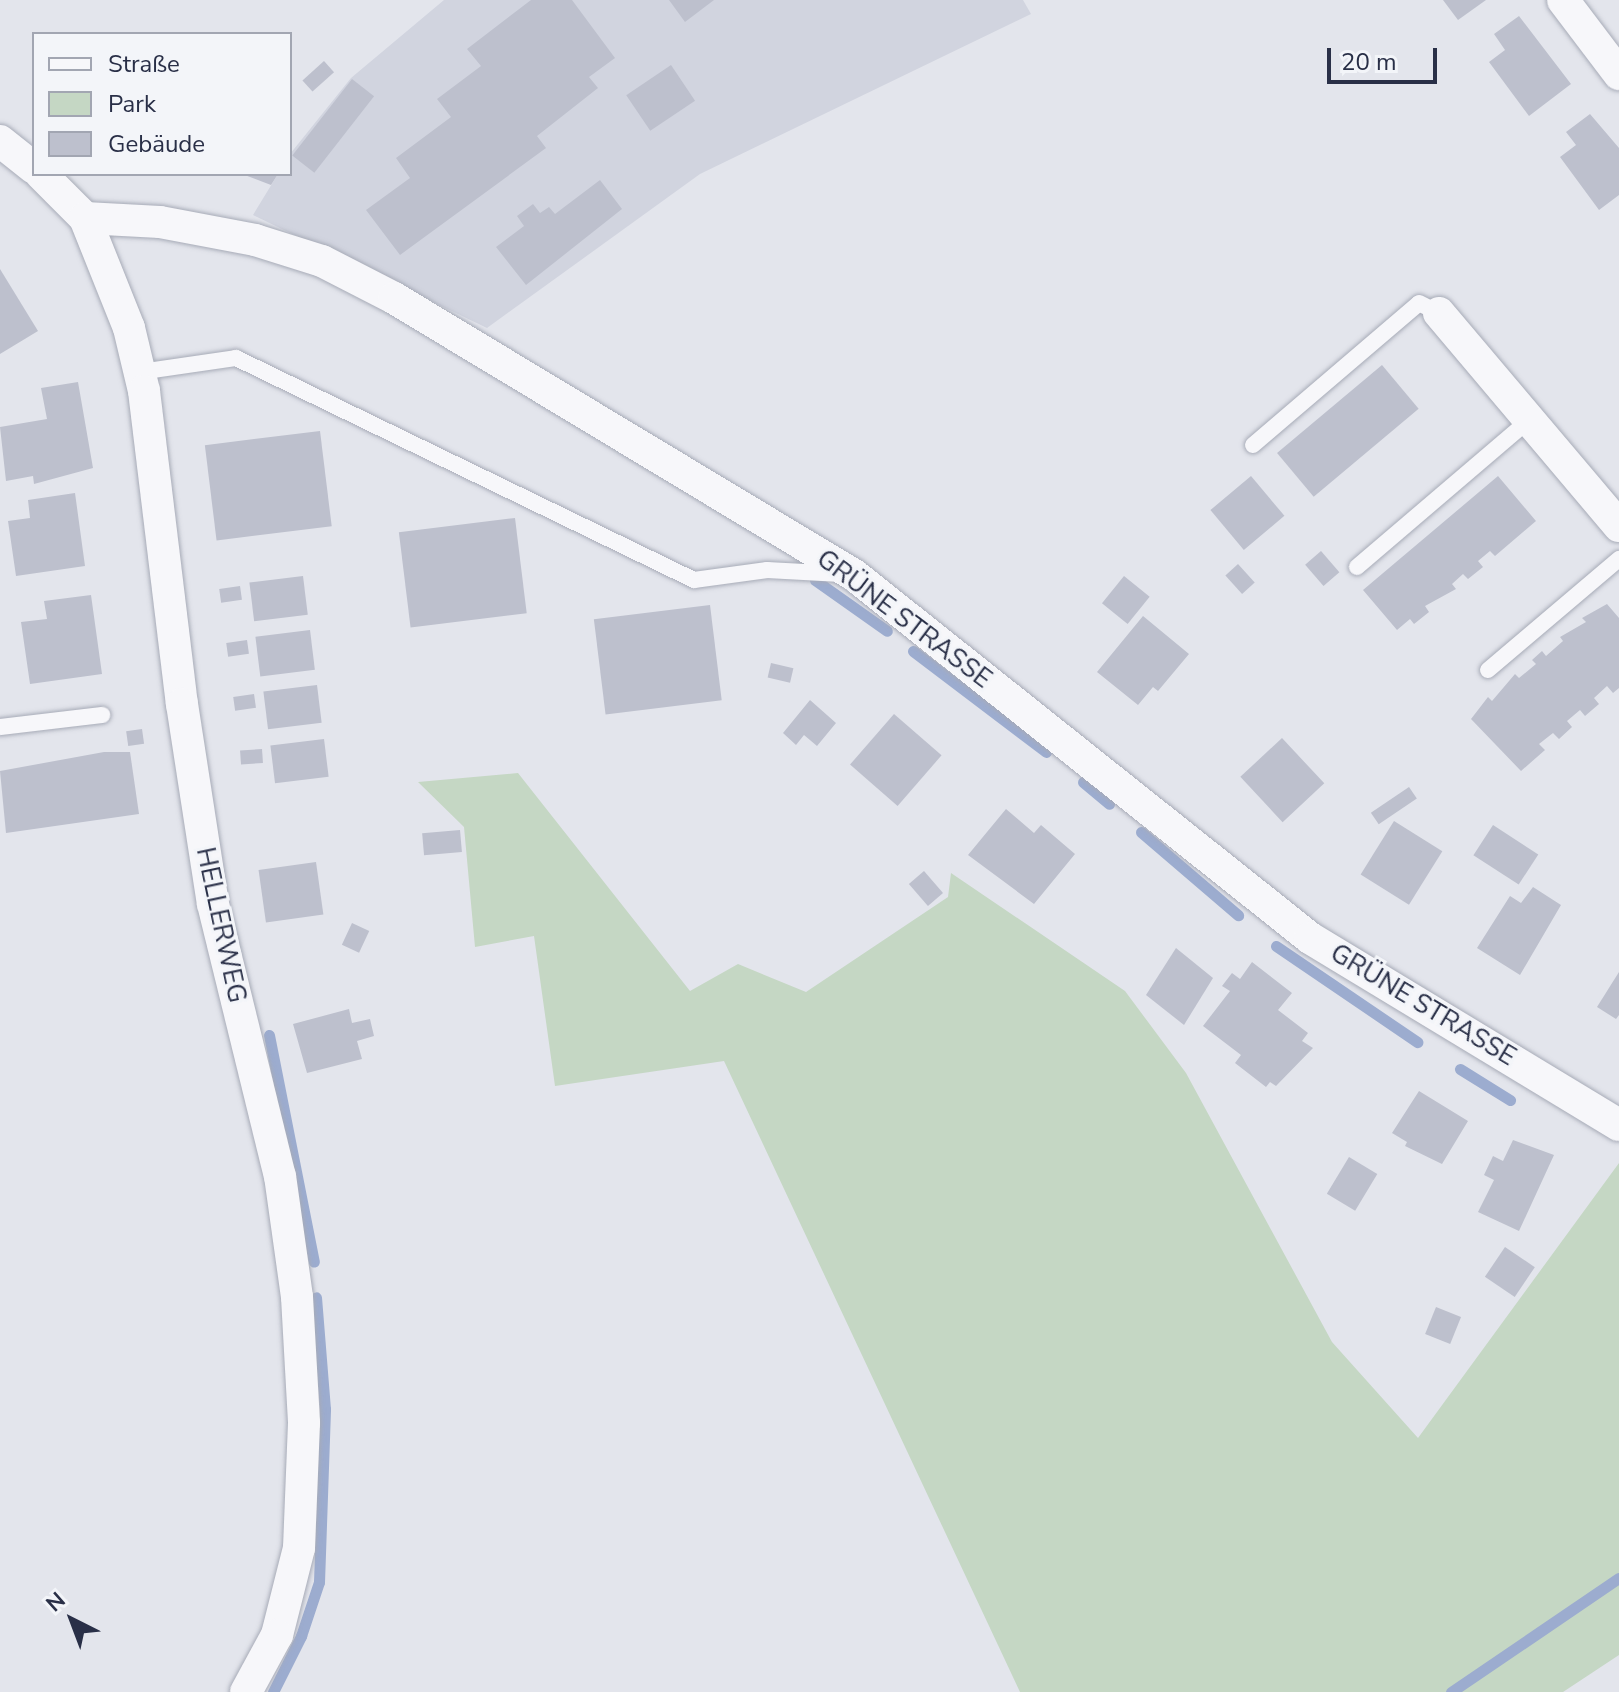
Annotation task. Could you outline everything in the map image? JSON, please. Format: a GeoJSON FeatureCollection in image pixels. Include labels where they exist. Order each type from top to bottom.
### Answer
{"type":"FeatureCollection","features":[{"type":"Feature","properties":{"kind":"street"},"geometry":{"type":"LineString","coordinates":[[1563,0],[1619,74]]}},
{"type":"Feature","properties":{"kind":"street"},"geometry":{"type":"LineString","coordinates":[[0,141],[32,166]]}},
{"type":"Feature","properties":{"kind":"street","name":"HELLERWEG"},"geometry":{"type":"LineString","coordinates":[[43,176],[85,218],[129,328],[140,372],[213,904],[280,1176],[297,1297],[304,1423],[299,1548],[277,1635],[246,1692]]}},
{"type":"Feature","properties":{"kind":"street","name":"GRÜNE STRASSE"},"geometry":{"type":"LineString","coordinates":[[85,218],[160,222],[255,240],[322,261],[407,306],[854,575],[1310,938],[1619,1125]]}},
{"type":"Feature","properties":{"kind":"street"},"geometry":{"type":"LineString","coordinates":[[1439,313],[1619,526]]}},
{"type":"Feature","properties":{"kind":"lane"},"geometry":{"type":"LineString","coordinates":[[1253,445],[1419,303],[1439,313]]}},
{"type":"Feature","properties":{"kind":"lane"},"geometry":{"type":"LineString","coordinates":[[140,372],[236,358],[694,580],[767,570],[854,575]]}},
{"type":"Feature","properties":{"kind":"lane"},"geometry":{"type":"LineString","coordinates":[[1357,567],[1529,420]]}},
{"type":"Feature","properties":{"kind":"lane"},"geometry":{"type":"LineString","coordinates":[[1488,670],[1619,559]]}},
{"type":"Feature","properties":{"kind":"lane"},"geometry":{"type":"LineString","coordinates":[[0,727],[102,715]]}},
{"type":"Feature","properties":{"kind":"shaded area"},"geometry":{"type":"Polygon","coordinates":[[[444,0],[1023,0],[1031,14],[700,174],[487,328],[253,215],[277,176],[292,176],[292,152],[351,78],[444,0]]]}},
{"type":"Feature","properties":{"kind":"green space"},"geometry":{"type":"Polygon","coordinates":[[[518,773],[690,991],[738,964],[806,992],[948,897],[951,873],[1125,991],[1186,1073],[1332,1342],[1418,1438],[1619,1163],[1619,1655],[1563,1692],[1020,1692],[724,1061],[555,1086],[534,936],[475,947],[464,827],[418,782],[518,773]]]}},
{"type":"Feature","properties":{"kind":"building"},"geometry":{"type":"Polygon","coordinates":[[[531,0],[572,0],[615,58],[589,77],[598,88],[537,136],[546,148],[400,255],[366,210],[410,178],[396,158],[451,117],[437,99],[481,66],[467,49],[531,0]]]}},
{"type":"Feature","properties":{"kind":"building"},"geometry":{"type":"Polygon","coordinates":[[[669,0],[714,0],[685,22],[669,0]]]}},
{"type":"Feature","properties":{"kind":"building"},"geometry":{"type":"Polygon","coordinates":[[[1443,0],[1486,0],[1458,20],[1443,0]]]}},
{"type":"Feature","properties":{"kind":"building"},"geometry":{"type":"Polygon","coordinates":[[[1519,16],[1571,84],[1529,116],[1489,62],[1505,50],[1494,34],[1519,16]]]}},
{"type":"Feature","properties":{"kind":"building"},"geometry":{"type":"Polygon","coordinates":[[[324,61],[334,72],[312,92],[302,80],[324,61]]]}},
{"type":"Feature","properties":{"kind":"building"},"geometry":{"type":"Polygon","coordinates":[[[671,65],[695,101],[650,131],[626,95],[671,65]]]}},
{"type":"Feature","properties":{"kind":"building"},"geometry":{"type":"Polygon","coordinates":[[[352,79],[374,96],[314,173],[292,155],[352,79]]]}},
{"type":"Feature","properties":{"kind":"building"},"geometry":{"type":"Polygon","coordinates":[[[1590,114],[1619,148],[1619,195],[1599,210],[1560,157],[1576,145],[1566,132],[1590,114]]]}},
{"type":"Feature","properties":{"kind":"building"},"geometry":{"type":"Polygon","coordinates":[[[247,176],[277,176],[271,185],[247,176]]]}},
{"type":"Feature","properties":{"kind":"building"},"geometry":{"type":"Polygon","coordinates":[[[600,180],[622,209],[526,285],[496,247],[524,226],[517,216],[533,204],[540,213],[549,207],[555,214],[600,180]]]}},
{"type":"Feature","properties":{"kind":"building"},"geometry":{"type":"Polygon","coordinates":[[[0,269],[38,331],[0,354],[0,269]]]}},
{"type":"Feature","properties":{"kind":"building"},"geometry":{"type":"Polygon","coordinates":[[[1382,365],[1419,409],[1314,497],[1277,453],[1382,365]]]}},
{"type":"Feature","properties":{"kind":"building"},"geometry":{"type":"Polygon","coordinates":[[[78,382],[93,468],[34,484],[33,476],[6,481],[0,427],[47,419],[41,388],[78,382]]]}},
{"type":"Feature","properties":{"kind":"building"},"geometry":{"type":"Polygon","coordinates":[[[320,431],[332,526],[217,540],[205,445],[320,431]]]}},
{"type":"Feature","properties":{"kind":"building"},"geometry":{"type":"Polygon","coordinates":[[[1251,476],[1284,516],[1244,550],[1210,510],[1251,476]]]}},
{"type":"Feature","properties":{"kind":"building"},"geometry":{"type":"Polygon","coordinates":[[[1498,476],[1536,521],[1495,556],[1490,551],[1478,561],[1483,567],[1468,579],[1463,574],[1452,584],[1456,589],[1425,606],[1429,612],[1414,624],[1410,619],[1397,630],[1363,590],[1498,476]]]}},
{"type":"Feature","properties":{"kind":"building"},"geometry":{"type":"Polygon","coordinates":[[[75,493],[85,566],[16,576],[8,521],[30,518],[28,500],[75,493]]]}},
{"type":"Feature","properties":{"kind":"building"},"geometry":{"type":"Polygon","coordinates":[[[515,518],[527,613],[411,628],[399,532],[515,518]]]}},
{"type":"Feature","properties":{"kind":"building"},"geometry":{"type":"Polygon","coordinates":[[[1321,551],[1339,572],[1324,586],[1305,565],[1321,551]]]}},
{"type":"Feature","properties":{"kind":"building"},"geometry":{"type":"Polygon","coordinates":[[[1238,564],[1255,583],[1242,594],[1225,575],[1238,564]]]}},
{"type":"Feature","properties":{"kind":"building"},"geometry":{"type":"Polygon","coordinates":[[[303,576],[308,615],[254,621],[249,583],[303,576]]]}},
{"type":"Feature","properties":{"kind":"building"},"geometry":{"type":"Polygon","coordinates":[[[1124,576],[1150,597],[1128,624],[1102,603],[1124,576]]]}},
{"type":"Feature","properties":{"kind":"building"},"geometry":{"type":"Polygon","coordinates":[[[240,586],[242,600],[221,603],[219,589],[240,586]]]}},
{"type":"Feature","properties":{"kind":"building"},"geometry":{"type":"Polygon","coordinates":[[[91,595],[102,674],[30,684],[21,622],[47,619],[44,601],[91,595]]]}},
{"type":"Feature","properties":{"kind":"building"},"geometry":{"type":"Polygon","coordinates":[[[1607,604],[1619,618],[1619,688],[1613,693],[1607,686],[1594,698],[1599,704],[1585,716],[1580,710],[1567,721],[1572,727],[1559,739],[1553,733],[1539,744],[1545,750],[1521,771],[1471,719],[1488,697],[1492,701],[1515,674],[1519,678],[1536,664],[1532,660],[1542,651],[1546,656],[1563,641],[1560,637],[1586,622],[1582,618],[1607,604]]]}},
{"type":"Feature","properties":{"kind":"building"},"geometry":{"type":"Polygon","coordinates":[[[710,605],[722,700],[606,715],[594,619],[710,605]]]}},
{"type":"Feature","properties":{"kind":"building"},"geometry":{"type":"Polygon","coordinates":[[[1143,616],[1189,654],[1158,691],[1153,687],[1138,705],[1097,672],[1143,616]]]}},
{"type":"Feature","properties":{"kind":"building"},"geometry":{"type":"Polygon","coordinates":[[[310,630],[315,670],[260,676],[255,637],[310,630]]]}},
{"type":"Feature","properties":{"kind":"building"},"geometry":{"type":"Polygon","coordinates":[[[247,640],[249,654],[228,657],[226,643],[247,640]]]}},
{"type":"Feature","properties":{"kind":"building"},"geometry":{"type":"Polygon","coordinates":[[[771,663],[793,668],[790,683],[768,678],[771,663]]]}},
{"type":"Feature","properties":{"kind":"building"},"geometry":{"type":"Polygon","coordinates":[[[317,685],[322,723],[268,729],[263,692],[317,685]]]}},
{"type":"Feature","properties":{"kind":"building"},"geometry":{"type":"Polygon","coordinates":[[[254,694],[256,708],[235,711],[233,697],[254,694]]]}},
{"type":"Feature","properties":{"kind":"building"},"geometry":{"type":"Polygon","coordinates":[[[810,700],[836,723],[817,746],[804,735],[796,745],[783,733],[810,700]]]}},
{"type":"Feature","properties":{"kind":"building"},"geometry":{"type":"Polygon","coordinates":[[[894,714],[942,755],[898,806],[850,765],[894,714]]]}},
{"type":"Feature","properties":{"kind":"building"},"geometry":{"type":"Polygon","coordinates":[[[142,729],[144,744],[128,746],[126,731],[142,729]]]}},
{"type":"Feature","properties":{"kind":"building"},"geometry":{"type":"Polygon","coordinates":[[[1282,738],[1324,783],[1283,822],[1240,777],[1282,738]]]}},
{"type":"Feature","properties":{"kind":"building"},"geometry":{"type":"Polygon","coordinates":[[[324,739],[329,777],[275,783],[270,746],[324,739]]]}},
{"type":"Feature","properties":{"kind":"building"},"geometry":{"type":"Polygon","coordinates":[[[262,749],[263,763],[241,765],[240,751],[262,749]]]}},
{"type":"Feature","properties":{"kind":"building"},"geometry":{"type":"Polygon","coordinates":[[[104,752],[130,752],[139,814],[6,833],[0,771],[104,752]]]}},
{"type":"Feature","properties":{"kind":"building"},"geometry":{"type":"Polygon","coordinates":[[[1409,787],[1417,799],[1379,824],[1371,813],[1409,787]]]}},
{"type":"Feature","properties":{"kind":"building"},"geometry":{"type":"Polygon","coordinates":[[[1006,809],[1034,833],[1041,825],[1075,854],[1034,904],[968,855],[1006,809]]]}},
{"type":"Feature","properties":{"kind":"building"},"geometry":{"type":"Polygon","coordinates":[[[1394,821],[1442,851],[1409,905],[1361,874],[1394,821]]]}},
{"type":"Feature","properties":{"kind":"building"},"geometry":{"type":"Polygon","coordinates":[[[1493,825],[1538,854],[1519,885],[1473,855],[1493,825]]]}},
{"type":"Feature","properties":{"kind":"building"},"geometry":{"type":"Polygon","coordinates":[[[460,830],[462,852],[424,855],[422,833],[460,830]]]}},
{"type":"Feature","properties":{"kind":"building"},"geometry":{"type":"Polygon","coordinates":[[[316,862],[323,914],[266,923],[259,870],[316,862]]]}},
{"type":"Feature","properties":{"kind":"building"},"geometry":{"type":"Polygon","coordinates":[[[924,871],[943,893],[928,906],[909,884],[924,871]]]}},
{"type":"Feature","properties":{"kind":"building"},"geometry":{"type":"Polygon","coordinates":[[[1533,887],[1561,905],[1520,975],[1477,948],[1510,896],[1521,903],[1533,887]]]}},
{"type":"Feature","properties":{"kind":"building"},"geometry":{"type":"Polygon","coordinates":[[[352,923],[369,931],[359,953],[342,945],[352,923]]]}},
{"type":"Feature","properties":{"kind":"building"},"geometry":{"type":"Polygon","coordinates":[[[1176,948],[1213,978],[1184,1025],[1146,995],[1176,948]]]}},
{"type":"Feature","properties":{"kind":"building"},"geometry":{"type":"Polygon","coordinates":[[[1252,962],[1292,993],[1278,1010],[1308,1033],[1302,1041],[1313,1048],[1276,1086],[1270,1082],[1266,1087],[1235,1063],[1241,1055],[1203,1026],[1230,991],[1222,986],[1232,973],[1240,979],[1252,962]]]}},
{"type":"Feature","properties":{"kind":"building"},"geometry":{"type":"Polygon","coordinates":[[[1619,972],[1619,1015],[1616,1019],[1597,1007],[1619,972]]]}},
{"type":"Feature","properties":{"kind":"building"},"geometry":{"type":"Polygon","coordinates":[[[349,1009],[352,1023],[370,1019],[374,1036],[357,1041],[362,1059],[307,1073],[293,1024],[349,1009]]]}},
{"type":"Feature","properties":{"kind":"building"},"geometry":{"type":"Polygon","coordinates":[[[1419,1091],[1468,1121],[1442,1164],[1405,1146],[1407,1142],[1392,1133],[1419,1091]]]}},
{"type":"Feature","properties":{"kind":"building"},"geometry":{"type":"Polygon","coordinates":[[[1513,1140],[1554,1155],[1519,1231],[1478,1212],[1494,1180],[1484,1175],[1493,1156],[1503,1161],[1513,1140]]]}},
{"type":"Feature","properties":{"kind":"building"},"geometry":{"type":"Polygon","coordinates":[[[1349,1157],[1377,1174],[1355,1211],[1327,1194],[1349,1157]]]}},
{"type":"Feature","properties":{"kind":"building"},"geometry":{"type":"Polygon","coordinates":[[[1505,1247],[1535,1267],[1515,1297],[1485,1277],[1505,1247]]]}},
{"type":"Feature","properties":{"kind":"building"},"geometry":{"type":"Polygon","coordinates":[[[1436,1307],[1461,1317],[1450,1344],[1425,1334],[1436,1307]]]}},
{"type":"Feature","properties":{"kind":"waterway"},"geometry":{"type":"LineString","coordinates":[[815,580],[887,631]]}},
{"type":"Feature","properties":{"kind":"waterway"},"geometry":{"type":"LineString","coordinates":[[913,651],[1046,752]]}},
{"type":"Feature","properties":{"kind":"waterway"},"geometry":{"type":"LineString","coordinates":[[1083,782],[1109,804]]}},
{"type":"Feature","properties":{"kind":"waterway"},"geometry":{"type":"LineString","coordinates":[[1141,832],[1238,915]]}},
{"type":"Feature","properties":{"kind":"waterway"},"geometry":{"type":"LineString","coordinates":[[1276,946],[1417,1042]]}},
{"type":"Feature","properties":{"kind":"waterway"},"geometry":{"type":"LineString","coordinates":[[269,1035],[314,1262]]}},
{"type":"Feature","properties":{"kind":"waterway"},"geometry":{"type":"LineString","coordinates":[[1460,1069],[1510,1100]]}},
{"type":"Feature","properties":{"kind":"waterway"},"geometry":{"type":"LineString","coordinates":[[273,1692],[301,1636],[319,1582],[325,1409],[316,1297]]}},
{"type":"Feature","properties":{"kind":"waterway"},"geometry":{"type":"LineString","coordinates":[[1451,1692],[1619,1578]]}}]}
